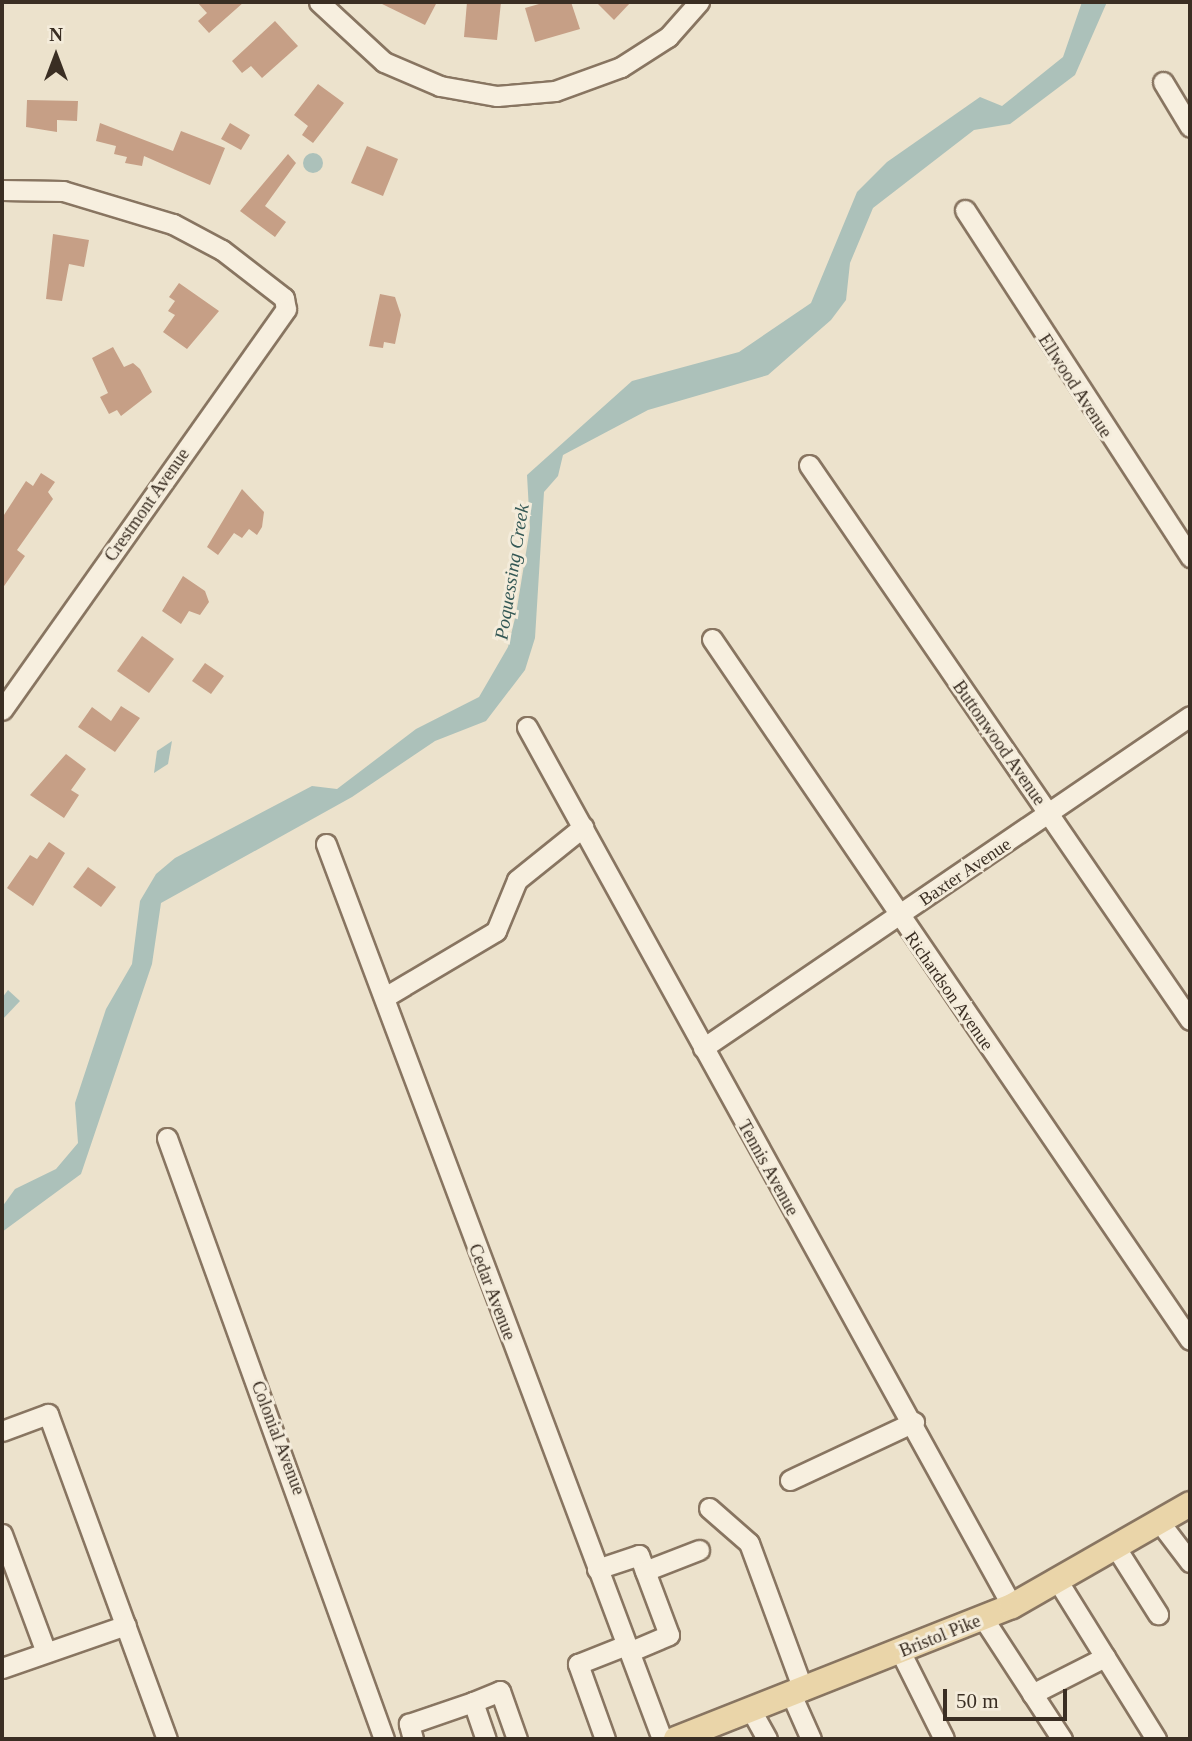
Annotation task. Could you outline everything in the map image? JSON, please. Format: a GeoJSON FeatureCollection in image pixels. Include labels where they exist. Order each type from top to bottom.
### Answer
{"type":"FeatureCollection","features":[{"type":"Feature","properties":{"kind":"main road","name":"Bristol Pike"},"geometry":{"type":"LineString","coordinates":[[676,1739],[703,1735],[751,1710],[1012,1606],[1118,1551],[1190,1504]]}},
{"type":"Feature","properties":{"kind":"street"},"geometry":{"type":"LineString","coordinates":[[319,2],[384,62],[440,86],[494,95],[555,91],[621,67],[668,37],[699,2]]}},
{"type":"Feature","properties":{"kind":"street"},"geometry":{"type":"LineString","coordinates":[[1163,82],[1190,127]]}},
{"type":"Feature","properties":{"kind":"street","name":"Crestmont Avenue"},"geometry":{"type":"LineString","coordinates":[[2,190],[63,191],[173,224],[222,250],[284,298],[276,325],[2,710]]}},
{"type":"Feature","properties":{"kind":"street","name":"Ellwood Avenue"},"geometry":{"type":"LineString","coordinates":[[965,211],[1190,557]]}},
{"type":"Feature","properties":{"kind":"street","name":"Buttonwood Avenue"},"geometry":{"type":"LineString","coordinates":[[809,465],[1190,1020]]}},
{"type":"Feature","properties":{"kind":"street","name":"Richardson Avenue"},"geometry":{"type":"LineString","coordinates":[[712,639],[897,917],[1190,1340]]}},
{"type":"Feature","properties":{"kind":"street","name":"Baxter Avenue"},"geometry":{"type":"LineString","coordinates":[[703,1048],[1050,815],[1190,716]]}},
{"type":"Feature","properties":{"kind":"street","name":"Tennis Avenue"},"geometry":{"type":"LineString","coordinates":[[527,727],[703,1048],[914,1422],[1012,1606]]}},
{"type":"Feature","properties":{"kind":"street"},"geometry":{"type":"LineString","coordinates":[[385,997],[496,931],[517,880],[583,827]]}},
{"type":"Feature","properties":{"kind":"street","name":"Cedar Avenue"},"geometry":{"type":"LineString","coordinates":[[326,844],[662,1739]]}},
{"type":"Feature","properties":{"kind":"street","name":"Colonial Avenue"},"geometry":{"type":"LineString","coordinates":[[167,1138],[384,1739]]}},
{"type":"Feature","properties":{"kind":"street"},"geometry":{"type":"LineString","coordinates":[[2,1431],[48,1414],[167,1739]]}},
{"type":"Feature","properties":{"kind":"street"},"geometry":{"type":"LineString","coordinates":[[790,1480],[914,1422]]}},
{"type":"Feature","properties":{"kind":"street"},"geometry":{"type":"LineString","coordinates":[[709,1508],[748,1543],[811,1739]]}},
{"type":"Feature","properties":{"kind":"street"},"geometry":{"type":"LineString","coordinates":[[1161,1524],[1190,1562]]}},
{"type":"Feature","properties":{"kind":"street"},"geometry":{"type":"LineString","coordinates":[[2,1534],[46,1652]]}},
{"type":"Feature","properties":{"kind":"street"},"geometry":{"type":"LineString","coordinates":[[645,1572],[699,1550]]}},
{"type":"Feature","properties":{"kind":"street"},"geometry":{"type":"LineString","coordinates":[[1118,1551],[1158,1614]]}},
{"type":"Feature","properties":{"kind":"street"},"geometry":{"type":"LineString","coordinates":[[597,1569],[639,1555],[669,1635],[578,1664],[605,1739]]}},
{"type":"Feature","properties":{"kind":"street"},"geometry":{"type":"LineString","coordinates":[[1059,1583],[1156,1739]]}},
{"type":"Feature","properties":{"kind":"street"},"geometry":{"type":"LineString","coordinates":[[983,1618],[1062,1739]]}},
{"type":"Feature","properties":{"kind":"street"},"geometry":{"type":"LineString","coordinates":[[2,1668],[126,1625]]}},
{"type":"Feature","properties":{"kind":"street"},"geometry":{"type":"LineString","coordinates":[[901,1651],[944,1739]]}},
{"type":"Feature","properties":{"kind":"street"},"geometry":{"type":"LineString","coordinates":[[1032,1693],[1105,1657]]}},
{"type":"Feature","properties":{"kind":"street"},"geometry":{"type":"LineString","coordinates":[[413,1739],[409,1724],[500,1691],[517,1739]]}},
{"type":"Feature","properties":{"kind":"street"},"geometry":{"type":"LineString","coordinates":[[472,1702],[486,1739]]}},
{"type":"Feature","properties":{"kind":"street"},"geometry":{"type":"LineString","coordinates":[[751,1710],[766,1739]]}},
{"type":"Feature","properties":{"kind":"water"},"geometry":{"type":"Polygon","coordinates":[[[1082,2],[1107,2],[1075,75],[1010,124],[974,130],[873,208],[850,263],[846,300],[831,320],[768,375],[648,410],[563,455],[558,476],[544,492],[535,638],[525,670],[486,721],[435,741],[352,797],[161,903],[152,964],[81,1174],[2,1232],[2,1207],[15,1189],[56,1169],[78,1143],[75,1103],[106,1009],[132,964],[140,901],[156,874],[175,858],[312,786],[337,789],[416,729],[479,697],[508,647],[516,614],[530,528],[527,475],[632,381],[739,352],[811,303],[857,192],[887,162],[980,97],[1002,106],[1063,57],[1082,2]]]}},
{"type":"Feature","properties":{"kind":"water"},"geometry":{"type":"Polygon","coordinates":[[[313,153],[320,156],[323,163],[320,170],[313,173],[306,170],[303,163],[306,156],[313,153]]]}},
{"type":"Feature","properties":{"kind":"water"},"geometry":{"type":"Polygon","coordinates":[[[172,741],[168,764],[154,773],[157,751],[172,741]]]}},
{"type":"Feature","properties":{"kind":"water"},"geometry":{"type":"Polygon","coordinates":[[[8,990],[20,1001],[2,1020],[2,998],[8,990]]]}},
{"type":"Feature","properties":{"kind":"building"},"geometry":{"type":"Polygon","coordinates":[[[197,2],[244,2],[209,33],[198,21],[207,13],[197,2]]]}},
{"type":"Feature","properties":{"kind":"building"},"geometry":{"type":"Polygon","coordinates":[[[378,2],[437,2],[425,25],[378,2]]]}},
{"type":"Feature","properties":{"kind":"building"},"geometry":{"type":"Polygon","coordinates":[[[467,2],[501,2],[497,40],[464,37],[467,2]]]}},
{"type":"Feature","properties":{"kind":"building"},"geometry":{"type":"Polygon","coordinates":[[[546,2],[571,2],[580,29],[535,42],[525,8],[546,2]]]}},
{"type":"Feature","properties":{"kind":"building"},"geometry":{"type":"Polygon","coordinates":[[[596,2],[631,2],[614,20],[596,2]]]}},
{"type":"Feature","properties":{"kind":"building"},"geometry":{"type":"Polygon","coordinates":[[[275,21],[298,46],[262,78],[251,66],[242,73],[232,61],[275,21]]]}},
{"type":"Feature","properties":{"kind":"building"},"geometry":{"type":"Polygon","coordinates":[[[318,84],[344,103],[313,143],[302,135],[308,126],[294,115],[318,84]]]}},
{"type":"Feature","properties":{"kind":"building"},"geometry":{"type":"Polygon","coordinates":[[[27,100],[78,101],[77,121],[57,120],[57,132],[26,127],[27,100]]]}},
{"type":"Feature","properties":{"kind":"building"},"geometry":{"type":"Polygon","coordinates":[[[100,123],[173,151],[181,131],[225,148],[210,185],[144,156],[142,166],[125,163],[127,157],[114,154],[116,146],[96,141],[100,123]]]}},
{"type":"Feature","properties":{"kind":"building"},"geometry":{"type":"Polygon","coordinates":[[[230,123],[250,135],[241,150],[221,139],[230,123]]]}},
{"type":"Feature","properties":{"kind":"building"},"geometry":{"type":"Polygon","coordinates":[[[367,146],[398,159],[383,196],[351,183],[367,146]]]}},
{"type":"Feature","properties":{"kind":"building"},"geometry":{"type":"Polygon","coordinates":[[[288,154],[296,163],[265,206],[286,222],[275,237],[240,211],[288,154]]]}},
{"type":"Feature","properties":{"kind":"building"},"geometry":{"type":"Polygon","coordinates":[[[53,234],[89,240],[84,267],[69,264],[62,301],[46,299],[53,234]]]}},
{"type":"Feature","properties":{"kind":"building"},"geometry":{"type":"Polygon","coordinates":[[[179,283],[219,311],[187,349],[163,332],[175,315],[168,311],[175,301],[169,297],[179,283]]]}},
{"type":"Feature","properties":{"kind":"building"},"geometry":{"type":"Polygon","coordinates":[[[380,294],[395,297],[401,315],[395,344],[384,342],[383,348],[369,346],[380,294]]]}},
{"type":"Feature","properties":{"kind":"building"},"geometry":{"type":"Polygon","coordinates":[[[113,347],[124,367],[133,363],[140,369],[152,392],[121,416],[117,410],[109,414],[100,397],[108,393],[92,358],[113,347]]]}},
{"type":"Feature","properties":{"kind":"building"},"geometry":{"type":"Polygon","coordinates":[[[41,473],[55,482],[48,492],[53,499],[17,550],[25,556],[2,589],[2,518],[26,481],[33,486],[41,473]]]}},
{"type":"Feature","properties":{"kind":"building"},"geometry":{"type":"Polygon","coordinates":[[[242,489],[264,512],[262,527],[257,535],[249,529],[242,538],[234,533],[218,555],[207,547],[242,489]]]}},
{"type":"Feature","properties":{"kind":"building"},"geometry":{"type":"Polygon","coordinates":[[[183,576],[205,591],[209,602],[200,615],[189,611],[181,624],[162,611],[183,576]]]}},
{"type":"Feature","properties":{"kind":"building"},"geometry":{"type":"Polygon","coordinates":[[[142,636],[174,659],[149,693],[117,671],[142,636]]]}},
{"type":"Feature","properties":{"kind":"building"},"geometry":{"type":"Polygon","coordinates":[[[205,663],[224,676],[211,694],[192,681],[205,663]]]}},
{"type":"Feature","properties":{"kind":"building"},"geometry":{"type":"Polygon","coordinates":[[[121,706],[140,718],[115,752],[78,727],[92,707],[111,721],[121,706]]]}},
{"type":"Feature","properties":{"kind":"building"},"geometry":{"type":"Polygon","coordinates":[[[66,754],[86,769],[71,790],[79,795],[64,818],[30,795],[66,754]]]}},
{"type":"Feature","properties":{"kind":"building"},"geometry":{"type":"Polygon","coordinates":[[[49,842],[65,853],[33,906],[7,888],[30,855],[37,859],[49,842]]]}},
{"type":"Feature","properties":{"kind":"building"},"geometry":{"type":"Polygon","coordinates":[[[88,867],[116,887],[101,907],[73,887],[88,867]]]}},
{"type":"Feature","properties":{"kind":"water label","name":"Poquessing Creek"},"geometry":{"type":"Point","coordinates":[512,572]}}]}
